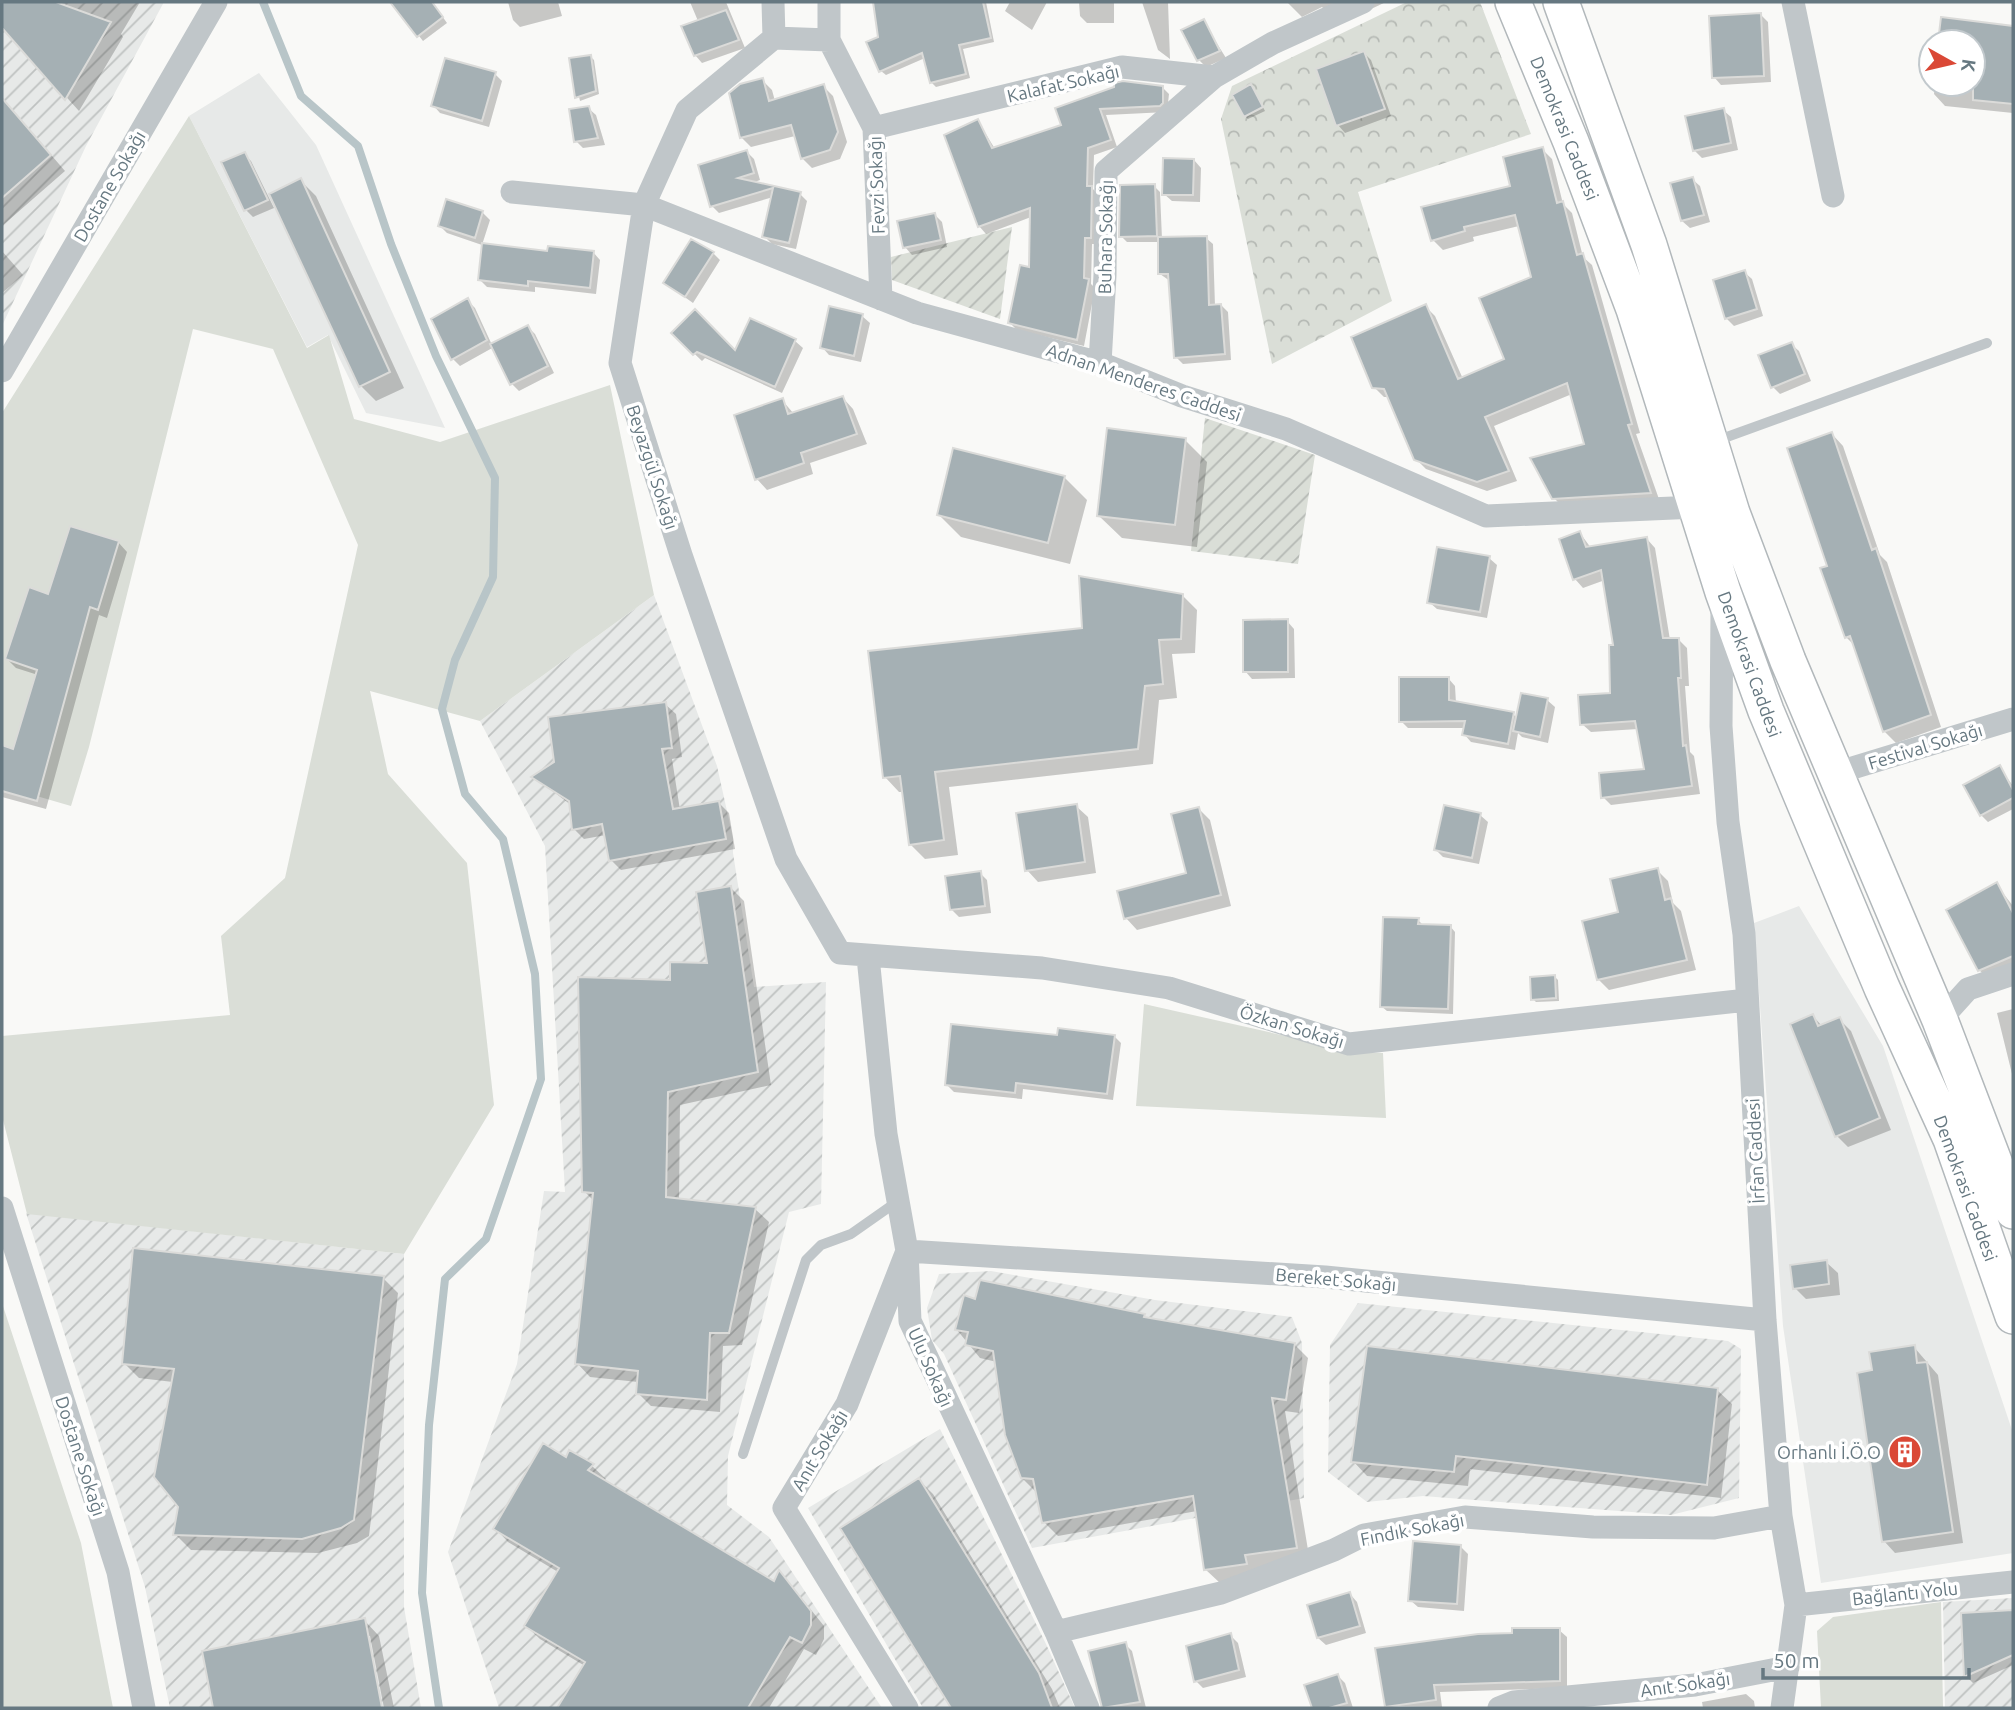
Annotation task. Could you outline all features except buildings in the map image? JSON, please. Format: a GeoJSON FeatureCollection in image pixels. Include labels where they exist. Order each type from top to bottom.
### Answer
{"type":"FeatureCollection","features":[{"type":"Feature","properties":{"kind":"main road","name":"Demokrasi Caddesi"},"geometry":{"type":"LineString","coordinates":[[1513,2],[1571,142],[1634,309],[1723,592],[1766,711],[1866,950],[1951,1139],[2013,1316]]}},
{"type":"Feature","properties":{"kind":"main road","name":"Demokrasi Caddesi"},"geometry":{"type":"LineString","coordinates":[[1561,2],[1649,245],[1746,550],[1940,1020],[2013,1211]]}},
{"type":"Feature","properties":{"kind":"street","name":"Dostane Sokağı"},"geometry":{"type":"LineString","coordinates":[[2,371],[216,2]]}},
{"type":"Feature","properties":{"kind":"street"},"geometry":{"type":"LineString","coordinates":[[773,2],[774,38],[829,40]]}},
{"type":"Feature","properties":{"kind":"street","name":"Fevzi Sokağı"},"geometry":{"type":"LineString","coordinates":[[829,2],[829,40],[874,128],[881,299]]}},
{"type":"Feature","properties":{"kind":"street"},"geometry":{"type":"LineString","coordinates":[[1214,77],[1273,43],[1363,2]]}},
{"type":"Feature","properties":{"kind":"street"},"geometry":{"type":"LineString","coordinates":[[1793,2],[1833,195]]}},
{"type":"Feature","properties":{"kind":"street","name":"Beyazgül Sokağı"},"geometry":{"type":"LineString","coordinates":[[774,38],[687,110],[644,205],[620,363],[681,555],[786,859],[840,953]]}},
{"type":"Feature","properties":{"kind":"street","name":"Kalafat Sokağı"},"geometry":{"type":"LineString","coordinates":[[874,128],[1122,66],[1214,77]]}},
{"type":"Feature","properties":{"kind":"street","name":"Buhara Sokağı"},"geometry":{"type":"LineString","coordinates":[[1100,363],[1105,275],[1106,171],[1214,77]]}},
{"type":"Feature","properties":{"kind":"street","name":"Adnan Menderes Caddesi"},"geometry":{"type":"LineString","coordinates":[[512,192],[644,205],[917,313],[1100,363],[1182,396],[1286,429],[1486,516],[1697,508]]}},
{"type":"Feature","properties":{"kind":"street","name":"İrfan Caddesi"},"geometry":{"type":"LineString","coordinates":[[1723,592],[1721,726],[1728,822],[1744,934],[1765,1320],[1781,1516],[1796,1605],[1782,1708]]}},
{"type":"Feature","properties":{"kind":"street","name":"Festival Sokağı"},"geometry":{"type":"LineString","coordinates":[[1836,773],[2013,719]]}},
{"type":"Feature","properties":{"kind":"street","name":"Özkan Sokağı"},"geometry":{"type":"LineString","coordinates":[[840,953],[1042,968],[1169,988],[1349,1044],[1747,1000]]}},
{"type":"Feature","properties":{"kind":"street","name":"Ulu Sokağı"},"geometry":{"type":"LineString","coordinates":[[868,957],[887,1134],[907,1251],[910,1321],[1056,1632],[1088,1708]]}},
{"type":"Feature","properties":{"kind":"street"},"geometry":{"type":"LineString","coordinates":[[1940,1020],[1968,989],[2013,974]]}},
{"type":"Feature","properties":{"kind":"street","name":"Dostane Sokağı"},"geometry":{"type":"LineString","coordinates":[[2,1208],[118,1572],[144,1708]]}},
{"type":"Feature","properties":{"kind":"street","name":"Bereket Sokağı"},"geometry":{"type":"LineString","coordinates":[[907,1251],[1325,1278],[1765,1320]]}},
{"type":"Feature","properties":{"kind":"street","name":"Anıt Sokağı"},"geometry":{"type":"LineString","coordinates":[[907,1251],[847,1404],[784,1508],[907,1708]]}},
{"type":"Feature","properties":{"kind":"street","name":"Fındık Sokağı"},"geometry":{"type":"LineString","coordinates":[[1056,1632],[1221,1593],[1334,1550],[1364,1535],[1465,1517],[1593,1527],[1714,1528],[1781,1516]]}},
{"type":"Feature","properties":{"kind":"street","name":"Bağlantı Yolu"},"geometry":{"type":"LineString","coordinates":[[1796,1605],[2013,1582]]}},
{"type":"Feature","properties":{"kind":"street","name":"Anıt Sokağı"},"geometry":{"type":"LineString","coordinates":[[1499,1708],[1514,1702],[1695,1685],[1788,1667]]}},
{"type":"Feature","properties":{"kind":"lane"},"geometry":{"type":"LineString","coordinates":[[1710,443],[1987,343]]}},
{"type":"Feature","properties":{"kind":"lane"},"geometry":{"type":"LineString","coordinates":[[743,1454],[806,1259],[821,1245],[851,1234],[898,1201]]}},
{"type":"Feature","properties":{"kind":"shaded area"},"geometry":{"type":"Polygon","coordinates":[[[2,2],[164,2],[86,146],[2,326],[2,2]]]}},
{"type":"Feature","properties":{"kind":"shaded area"},"geometry":{"type":"Polygon","coordinates":[[[259,73],[316,145],[445,428],[366,413],[328,335],[307,347],[189,116],[259,73]]]}},
{"type":"Feature","properties":{"kind":"shaded area"},"geometry":{"type":"Polygon","coordinates":[[[654,595],[717,766],[733,838],[754,987],[826,982],[821,1204],[789,1212],[728,1456],[727,1505],[769,1537],[882,1708],[499,1708],[448,1552],[517,1364],[544,1191],[565,1192],[545,846],[480,721],[654,595]]]}},
{"type":"Feature","properties":{"kind":"shaded area"},"geometry":{"type":"Polygon","coordinates":[[[1799,906],[1883,1046],[2013,1433],[2013,1553],[1821,1583],[1783,1326],[1754,923],[1799,906]]]}},
{"type":"Feature","properties":{"kind":"shaded area"},"geometry":{"type":"Polygon","coordinates":[[[26,1213],[404,1254],[404,1607],[421,1708],[170,1708],[145,1587],[26,1213]]]}},
{"type":"Feature","properties":{"kind":"shaded area"},"geometry":{"type":"Polygon","coordinates":[[[991,1271],[1155,1300],[1292,1317],[1302,1343],[1304,1498],[1032,1548],[944,1354],[932,1340],[927,1308],[939,1274],[991,1271]]]}},
{"type":"Feature","properties":{"kind":"shaded area"},"geometry":{"type":"Polygon","coordinates":[[[1358,1303],[1728,1341],[1741,1349],[1739,1498],[1671,1515],[1423,1496],[1367,1502],[1328,1472],[1330,1345],[1358,1303]]]}},
{"type":"Feature","properties":{"kind":"shaded area"},"geometry":{"type":"Polygon","coordinates":[[[940,1429],[1075,1708],[923,1708],[808,1508],[940,1429]]]}},
{"type":"Feature","properties":{"kind":"shaded area"},"geometry":{"type":"Polygon","coordinates":[[[2013,1598],[2013,1708],[1945,1708],[1943,1602],[2013,1598]]]}},
{"type":"Feature","properties":{"kind":"green space"},"geometry":{"type":"Polygon","coordinates":[[[1407,2],[1480,2],[1531,134],[1358,192],[1392,301],[1272,364],[1221,119],[1232,86],[1407,2]]]}},
{"type":"Feature","properties":{"kind":"green space"},"geometry":{"type":"Polygon","coordinates":[[[189,116],[307,348],[329,335],[354,419],[440,442],[610,385],[654,595],[480,721],[370,691],[388,774],[467,863],[494,1105],[404,1254],[27,1214],[2,1116],[2,1036],[230,1015],[221,936],[285,878],[358,545],[273,349],[193,329],[89,747],[71,806],[2,786],[2,413],[189,116]]]}},
{"type":"Feature","properties":{"kind":"green space"},"geometry":{"type":"Polygon","coordinates":[[[1012,227],[1000,319],[892,280],[891,257],[1012,227]]]}},
{"type":"Feature","properties":{"kind":"green space"},"geometry":{"type":"Polygon","coordinates":[[[1205,418],[1315,455],[1298,564],[1191,551],[1205,418]]]}},
{"type":"Feature","properties":{"kind":"green space"},"geometry":{"type":"Polygon","coordinates":[[[1144,1004],[1357,1052],[1383,1053],[1386,1118],[1136,1106],[1144,1004]]]}},
{"type":"Feature","properties":{"kind":"green space"},"geometry":{"type":"Polygon","coordinates":[[[2,1303],[81,1543],[113,1708],[2,1708],[2,1303]]]}},
{"type":"Feature","properties":{"kind":"green space"},"geometry":{"type":"Polygon","coordinates":[[[1941,1602],[1943,1708],[1821,1708],[1817,1631],[1833,1617],[1941,1602]]]}},
{"type":"Feature","properties":{"kind":"waterway"},"geometry":{"type":"LineString","coordinates":[[263,2],[301,96],[358,146],[391,244],[436,356],[495,478],[493,577],[455,660],[442,709],[465,794],[503,839],[535,974],[541,1079],[486,1239],[445,1279],[429,1425],[422,1593],[439,1708]]}},
{"type":"Feature","properties":{"kind":"place","name":"Orhanlı İ.Ö.O"},"geometry":{"type":"Point","coordinates":[1905,1452]}}]}
